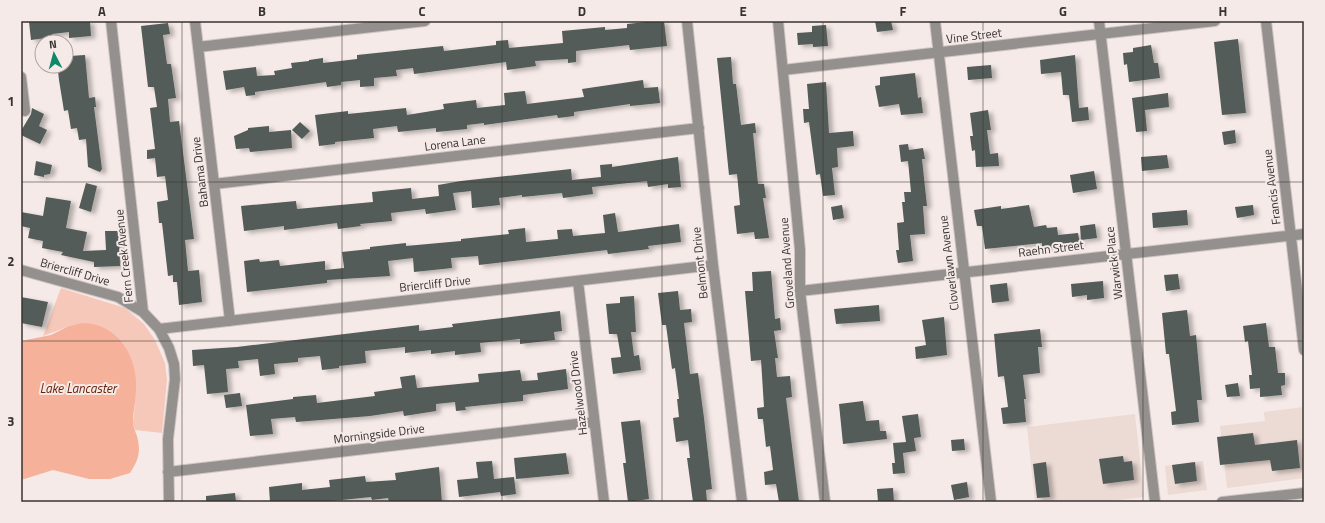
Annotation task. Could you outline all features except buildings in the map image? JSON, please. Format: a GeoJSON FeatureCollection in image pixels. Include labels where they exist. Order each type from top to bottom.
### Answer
{"type":"FeatureCollection","features":[{"type":"Feature","properties":{"kind":"street","name":"Fern Creek Avenue"},"geometry":{"type":"LineString","coordinates":[[111,21],[143,312],[159,329],[171,353],[175,379],[168,440],[169,502]]}},
{"type":"Feature","properties":{"kind":"street","name":"Bahama Drive"},"geometry":{"type":"LineString","coordinates":[[195,21],[230,321]]}},
{"type":"Feature","properties":{"kind":"street"},"geometry":{"type":"LineString","coordinates":[[198,47],[425,21]]}},
{"type":"Feature","properties":{"kind":"street","name":"Belmont Drive"},"geometry":{"type":"LineString","coordinates":[[687,21],[713,265],[742,502]]}},
{"type":"Feature","properties":{"kind":"street","name":"Groveland Avenue"},"geometry":{"type":"LineString","coordinates":[[778,21],[800,250],[800,291],[825,502]]}},
{"type":"Feature","properties":{"kind":"street","name":"Cloverlawn Avenue"},"geometry":{"type":"LineString","coordinates":[[935,21],[963,273],[991,502]]}},
{"type":"Feature","properties":{"kind":"street","name":"Warwick Place"},"geometry":{"type":"LineString","coordinates":[[1099,21],[1155,502]]}},
{"type":"Feature","properties":{"kind":"street","name":"Vine Street"},"geometry":{"type":"LineString","coordinates":[[783,70],[1215,21]]}},
{"type":"Feature","properties":{"kind":"street","name":"Francis Avenue"},"geometry":{"type":"LineString","coordinates":[[1266,21],[1304,350]]}},
{"type":"Feature","properties":{"kind":"street"},"geometry":{"type":"LineString","coordinates":[[21,77],[25,111]]}},
{"type":"Feature","properties":{"kind":"street","name":"Lorena Lane"},"geometry":{"type":"LineString","coordinates":[[214,184],[699,128]]}},
{"type":"Feature","properties":{"kind":"street","name":"Raehn Street"},"geometry":{"type":"LineString","coordinates":[[800,291],[1304,234]]}},
{"type":"Feature","properties":{"kind":"street","name":"Briercliff Drive"},"geometry":{"type":"LineString","coordinates":[[159,329],[713,265]]}},
{"type":"Feature","properties":{"kind":"street","name":"Briercliff Drive"},"geometry":{"type":"LineString","coordinates":[[21,270],[118,297],[143,312]]}},
{"type":"Feature","properties":{"kind":"street","name":"Hazelwood Drive"},"geometry":{"type":"LineString","coordinates":[[578,281],[604,502]]}},
{"type":"Feature","properties":{"kind":"street","name":"Morningside Drive"},"geometry":{"type":"LineString","coordinates":[[168,472],[594,422]]}},
{"type":"Feature","properties":{"kind":"street"},"geometry":{"type":"LineString","coordinates":[[1222,502],[1304,493]]}},
{"type":"Feature","properties":{"kind":"shaded area"},"geometry":{"type":"Polygon","coordinates":[[[61,288],[125,308],[144,324],[155,340],[165,363],[167,380],[162,433],[135,430],[133,423],[136,390],[67,327],[43,336],[61,288]]]}},
{"type":"Feature","properties":{"kind":"shaded area"},"geometry":{"type":"Polygon","coordinates":[[[1304,407],[1304,478],[1227,488],[1220,426],[1265,421],[1264,412],[1304,407]]]}},
{"type":"Feature","properties":{"kind":"shaded area"},"geometry":{"type":"Polygon","coordinates":[[[1135,414],[1144,497],[1103,502],[1035,502],[1027,427],[1135,414]]]}},
{"type":"Feature","properties":{"kind":"shaded area"},"geometry":{"type":"Polygon","coordinates":[[[1203,461],[1207,490],[1168,495],[1165,466],[1203,461]]]}},
{"type":"Feature","properties":{"kind":"water","name":"Lake Lancaster"},"geometry":{"type":"Polygon","coordinates":[[[82,323],[95,325],[106,329],[115,335],[129,354],[136,378],[133,421],[139,447],[137,459],[130,473],[110,479],[89,479],[53,470],[21,480],[21,341],[51,335],[67,327],[82,323]]]}}]}
